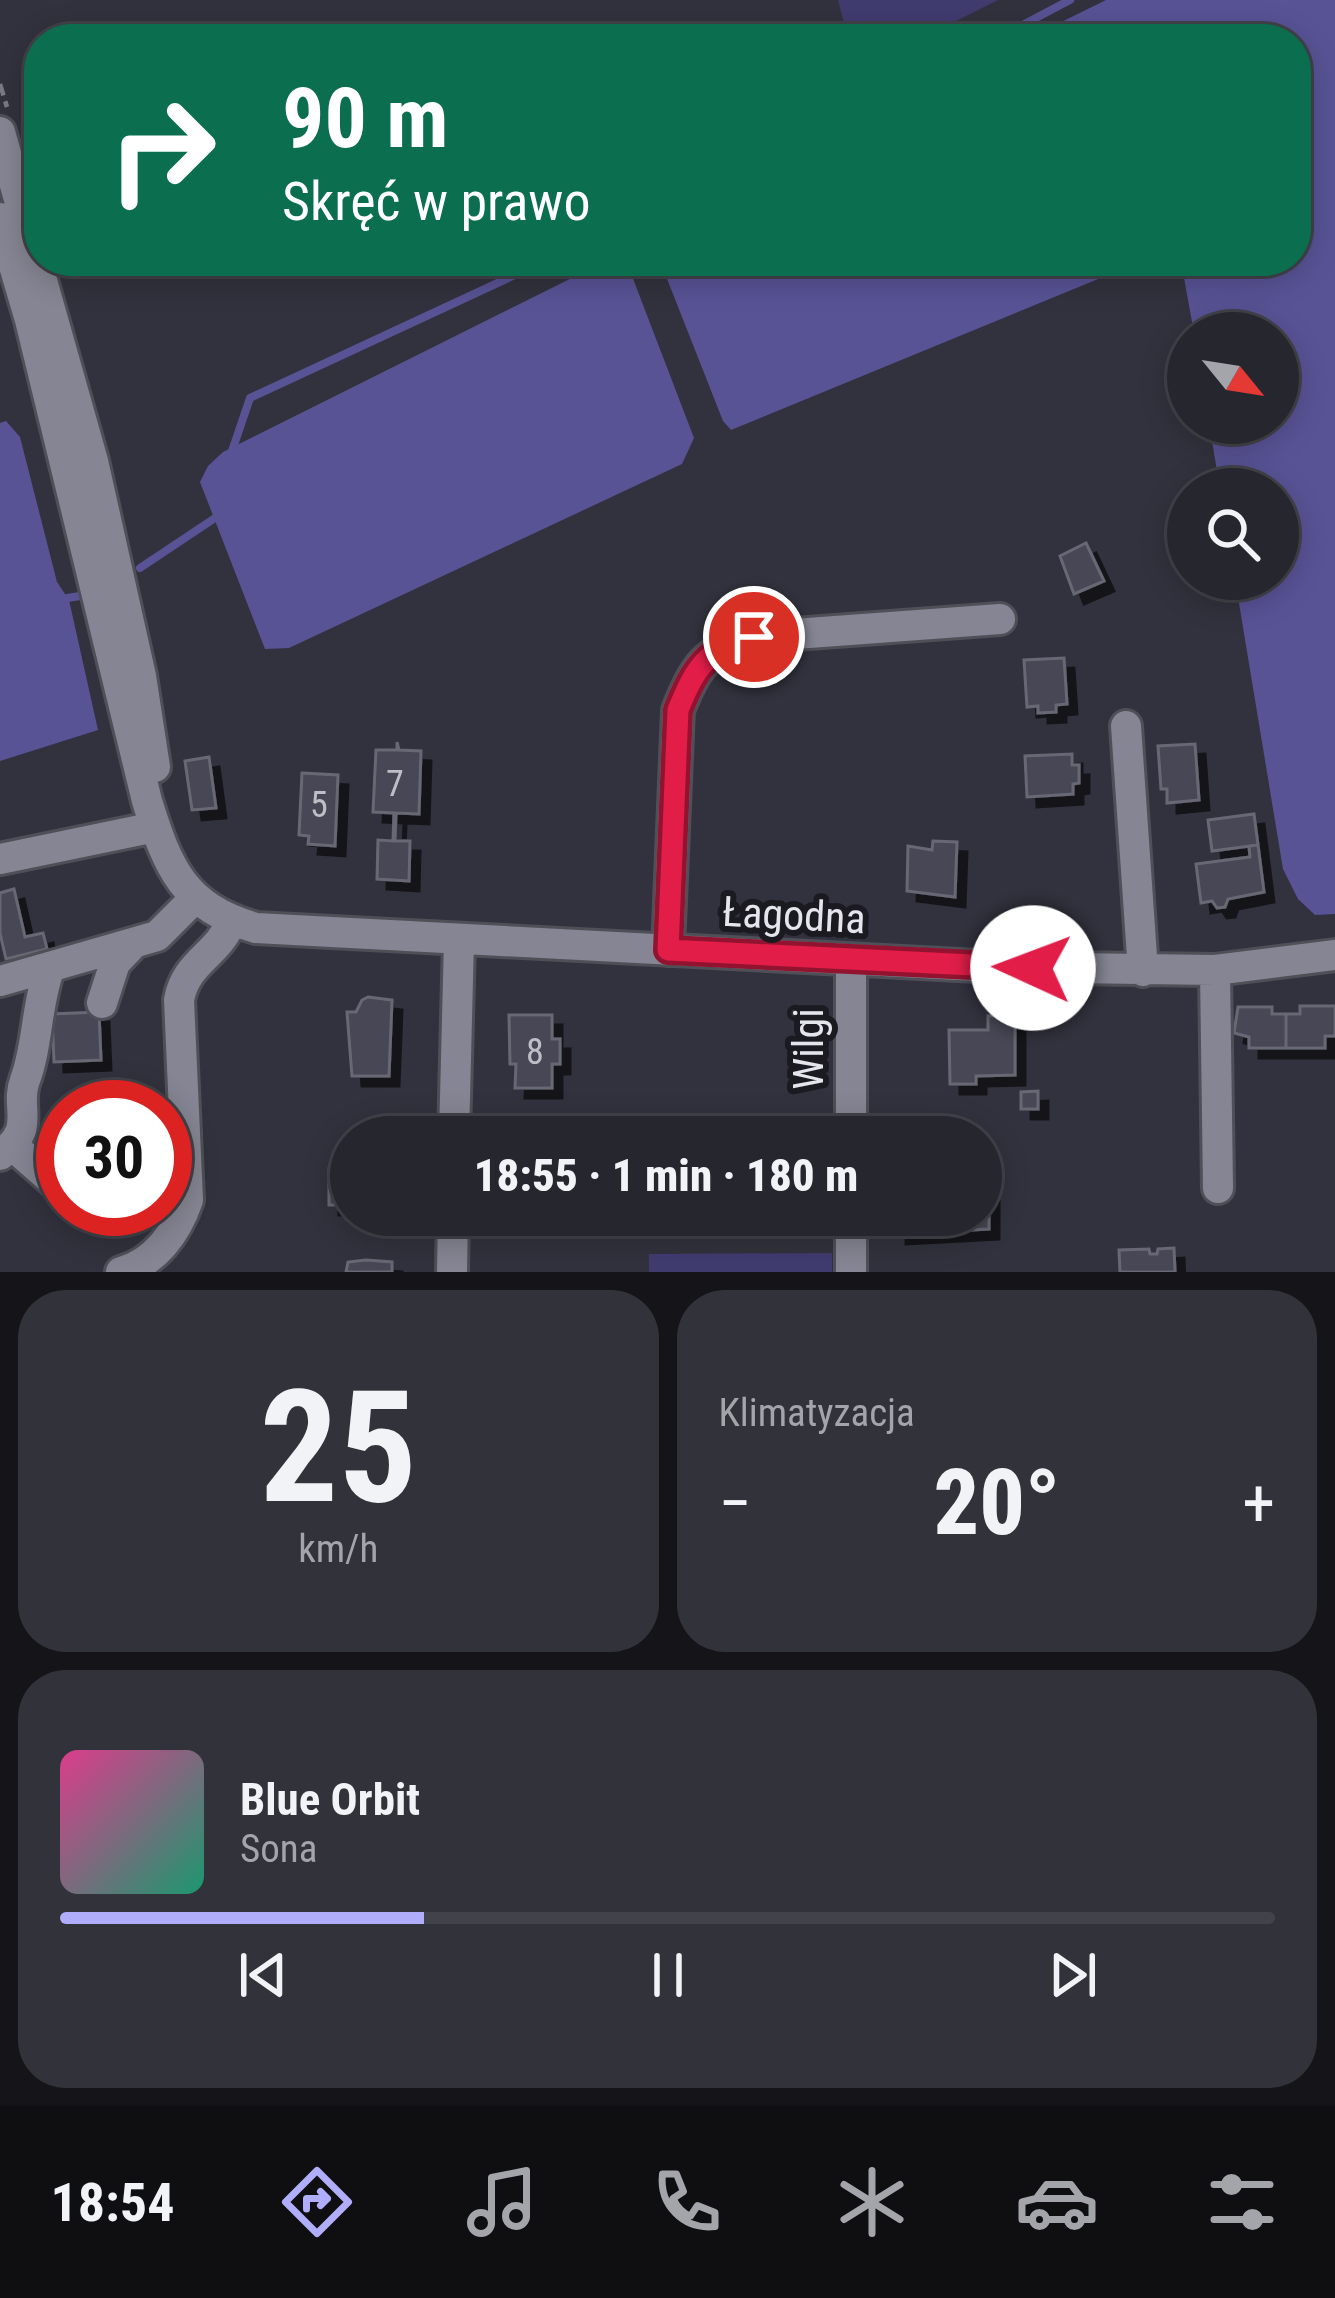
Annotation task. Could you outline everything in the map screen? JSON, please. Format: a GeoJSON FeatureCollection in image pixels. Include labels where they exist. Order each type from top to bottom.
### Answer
{"type":"FeatureCollection","features":[{"type":"Feature","properties":{"kind":"street","name":"Łagodna"},"geometry":{"type":"LineString","coordinates":[[0,132],[24,217]]}},
{"type":"Feature","properties":{"kind":"street","name":"Łagodna"},"geometry":{"type":"LineString","coordinates":[[0,218],[30,320],[155,827],[169,867],[195,898],[232,920],[256,928],[459,940],[1143,971],[1215,970],[1335,955]]}},
{"type":"Feature","properties":{"kind":"street","name":"Łagodna"},"geometry":{"type":"LineString","coordinates":[[41,276],[93,460],[150,718],[158,799],[155,827]]}},
{"type":"Feature","properties":{"kind":"street"},"geometry":{"type":"LineString","coordinates":[[668,950],[678,710],[692,676],[709,655],[754,637],[1000,619]]}},
{"type":"Feature","properties":{"kind":"street"},"geometry":{"type":"LineString","coordinates":[[1126,726],[1143,971]]}},
{"type":"Feature","properties":{"kind":"street"},"geometry":{"type":"LineString","coordinates":[[0,859],[155,827]]}},
{"type":"Feature","properties":{"kind":"street"},"geometry":{"type":"LineString","coordinates":[[0,981],[158,936],[195,898]]}},
{"type":"Feature","properties":{"kind":"street"},"geometry":{"type":"LineString","coordinates":[[178,1080],[183,981],[225,939],[232,920]]}},
{"type":"Feature","properties":{"kind":"street"},"geometry":{"type":"LineString","coordinates":[[455,1116],[459,940]]}},
{"type":"Feature","properties":{"kind":"street"},"geometry":{"type":"LineString","coordinates":[[102,1003],[115,963],[134,943]]}},
{"type":"Feature","properties":{"kind":"street","name":"Wilgi"},"geometry":{"type":"LineString","coordinates":[[850,961],[850,1116]]}},
{"type":"Feature","properties":{"kind":"street"},"geometry":{"type":"LineString","coordinates":[[36,1171],[6,1150],[26,1118],[12,1086],[31,1070],[38,1000],[49,970]]}},
{"type":"Feature","properties":{"kind":"street"},"geometry":{"type":"LineString","coordinates":[[1215,970],[1218,1188]]}},
{"type":"Feature","properties":{"kind":"street"},"geometry":{"type":"LineString","coordinates":[[121,1272],[158,1250],[170,1236]]}},
{"type":"Feature","properties":{"kind":"street"},"geometry":{"type":"LineString","coordinates":[[452,1272],[453,1236]]}},
{"type":"Feature","properties":{"kind":"street"},"geometry":{"type":"LineString","coordinates":[[850,1236],[851,1272]]}},
{"type":"Feature","properties":{"kind":"shaded area"},"geometry":{"type":"Polygon","coordinates":[[[838,0],[998,0],[950,24],[844,24],[838,0]]]}},
{"type":"Feature","properties":{"kind":"shaded area"},"geometry":{"type":"Polygon","coordinates":[[[1106,0],[1335,0],[1335,914],[1315,915],[1298,899],[1283,869],[1238,600],[1299,600],[1299,468],[1216,468],[1212,444],[1299,444],[1299,312],[1190,312],[1184,276],[1311,276],[1311,24],[1057,24],[1106,0]]]}},
{"type":"Feature","properties":{"kind":"shaded area"},"geometry":{"type":"Polygon","coordinates":[[[576,276],[632,276],[694,438],[682,464],[289,648],[265,649],[200,482],[223,452],[576,276]]]}},
{"type":"Feature","properties":{"kind":"shaded area"},"geometry":{"type":"Polygon","coordinates":[[[666,276],[1106,276],[731,430],[723,421],[666,276]]]}},
{"type":"Feature","properties":{"kind":"shaded area"},"geometry":{"type":"Polygon","coordinates":[[[6,421],[20,437],[57,582],[69,600],[98,730],[0,761],[0,423],[6,421]]]}},
{"type":"Feature","properties":{"kind":"shaded area"},"geometry":{"type":"Polygon","coordinates":[[[832,1253],[832,1272],[649,1272],[649,1254],[832,1253]]]}},
{"type":"Feature","properties":{"kind":"building"},"geometry":{"type":"Polygon","coordinates":[[[1086,543],[1104,581],[1074,594],[1060,556],[1086,543]]]}},
{"type":"Feature","properties":{"kind":"building"},"geometry":{"type":"Polygon","coordinates":[[[1064,658],[1067,704],[1056,705],[1056,712],[1038,713],[1038,706],[1027,707],[1024,660],[1064,658]]]}},
{"type":"Feature","properties":{"kind":"building"},"geometry":{"type":"Polygon","coordinates":[[[397,742],[399,750],[421,751],[419,814],[396,813],[395,841],[410,841],[409,881],[377,879],[378,840],[393,841],[394,813],[373,812],[376,750],[397,750],[397,742]]]}},
{"type":"Feature","properties":{"kind":"building"},"geometry":{"type":"Polygon","coordinates":[[[1195,744],[1199,800],[1167,803],[1167,789],[1161,789],[1158,746],[1195,744]]]}},
{"type":"Feature","properties":{"kind":"building"},"geometry":{"type":"Polygon","coordinates":[[[1072,754],[1072,765],[1079,765],[1079,783],[1073,784],[1073,794],[1027,797],[1025,756],[1072,754]]]}},
{"type":"Feature","properties":{"kind":"building"},"geometry":{"type":"Polygon","coordinates":[[[209,757],[216,808],[192,810],[185,761],[209,757]]]}},
{"type":"Feature","properties":{"kind":"building"},"geometry":{"type":"Polygon","coordinates":[[[302,773],[338,775],[335,846],[308,844],[309,836],[299,835],[302,773]]]}},
{"type":"Feature","properties":{"kind":"building"},"geometry":{"type":"Polygon","coordinates":[[[1254,814],[1258,845],[1212,851],[1208,820],[1254,814]]]}},
{"type":"Feature","properties":{"kind":"building"},"geometry":{"type":"Polygon","coordinates":[[[933,841],[957,842],[955,897],[907,891],[908,846],[932,850],[933,841]]]}},
{"type":"Feature","properties":{"kind":"building"},"geometry":{"type":"Polygon","coordinates":[[[1258,845],[1264,892],[1228,899],[1225,907],[1217,908],[1212,901],[1201,903],[1196,864],[1250,857],[1249,846],[1258,845]]]}},
{"type":"Feature","properties":{"kind":"building"},"geometry":{"type":"Polygon","coordinates":[[[14,889],[25,937],[43,933],[47,949],[6,959],[0,933],[0,893],[14,889]]]}},
{"type":"Feature","properties":{"kind":"building"},"geometry":{"type":"Polygon","coordinates":[[[368,997],[392,1000],[389,1076],[352,1076],[347,1012],[356,1012],[368,997]]]}},
{"type":"Feature","properties":{"kind":"building"},"geometry":{"type":"Polygon","coordinates":[[[1300,1006],[1335,1006],[1335,1036],[1325,1036],[1325,1048],[1286,1048],[1286,1014],[1300,1014],[1300,1006]]]}},
{"type":"Feature","properties":{"kind":"building"},"geometry":{"type":"Polygon","coordinates":[[[1238,1007],[1272,1007],[1272,1014],[1286,1014],[1286,1048],[1249,1048],[1249,1037],[1234,1033],[1238,1007]]]}},
{"type":"Feature","properties":{"kind":"building"},"geometry":{"type":"Polygon","coordinates":[[[99,1012],[101,1060],[54,1062],[52,1014],[99,1012]]]}},
{"type":"Feature","properties":{"kind":"building"},"geometry":{"type":"Polygon","coordinates":[[[509,1015],[552,1015],[552,1039],[560,1039],[560,1064],[552,1064],[552,1088],[515,1088],[509,1015]]]}},
{"type":"Feature","properties":{"kind":"building"},"geometry":{"type":"Polygon","coordinates":[[[1015,1015],[1015,1075],[976,1076],[976,1084],[950,1084],[949,1030],[988,1030],[988,1016],[1015,1015]]]}},
{"type":"Feature","properties":{"kind":"building"},"geometry":{"type":"Polygon","coordinates":[[[1038,1091],[1038,1109],[1021,1109],[1021,1092],[1038,1091]]]}},
{"type":"Feature","properties":{"kind":"building"},"geometry":{"type":"Polygon","coordinates":[[[1174,1248],[1175,1272],[1120,1272],[1119,1250],[1149,1249],[1150,1254],[1157,1254],[1158,1249],[1174,1248]]]}},
{"type":"Feature","properties":{"kind":"building"},"geometry":{"type":"Polygon","coordinates":[[[348,1262],[392,1262],[392,1272],[346,1272],[348,1262]]]}},
{"type":"Feature","properties":{"kind":"waterway"},"geometry":{"type":"LineString","coordinates":[[1024,24],[1070,0]]}},
{"type":"Feature","properties":{"kind":"waterway"},"geometry":{"type":"LineString","coordinates":[[231,454],[250,398],[513,276]]}},
{"type":"Feature","properties":{"kind":"waterway"},"geometry":{"type":"LineString","coordinates":[[140,568],[218,516]]}},
{"type":"Feature","properties":{"kind":"waterway"},"geometry":{"type":"LineString","coordinates":[[61,599],[80,596]]}},
{"type":"Feature","properties":{"kind":"route"},"geometry":{"type":"LineString","coordinates":[[754,637],[709,655],[692,676],[678,710],[668,950],[1033,968]]}}]}
